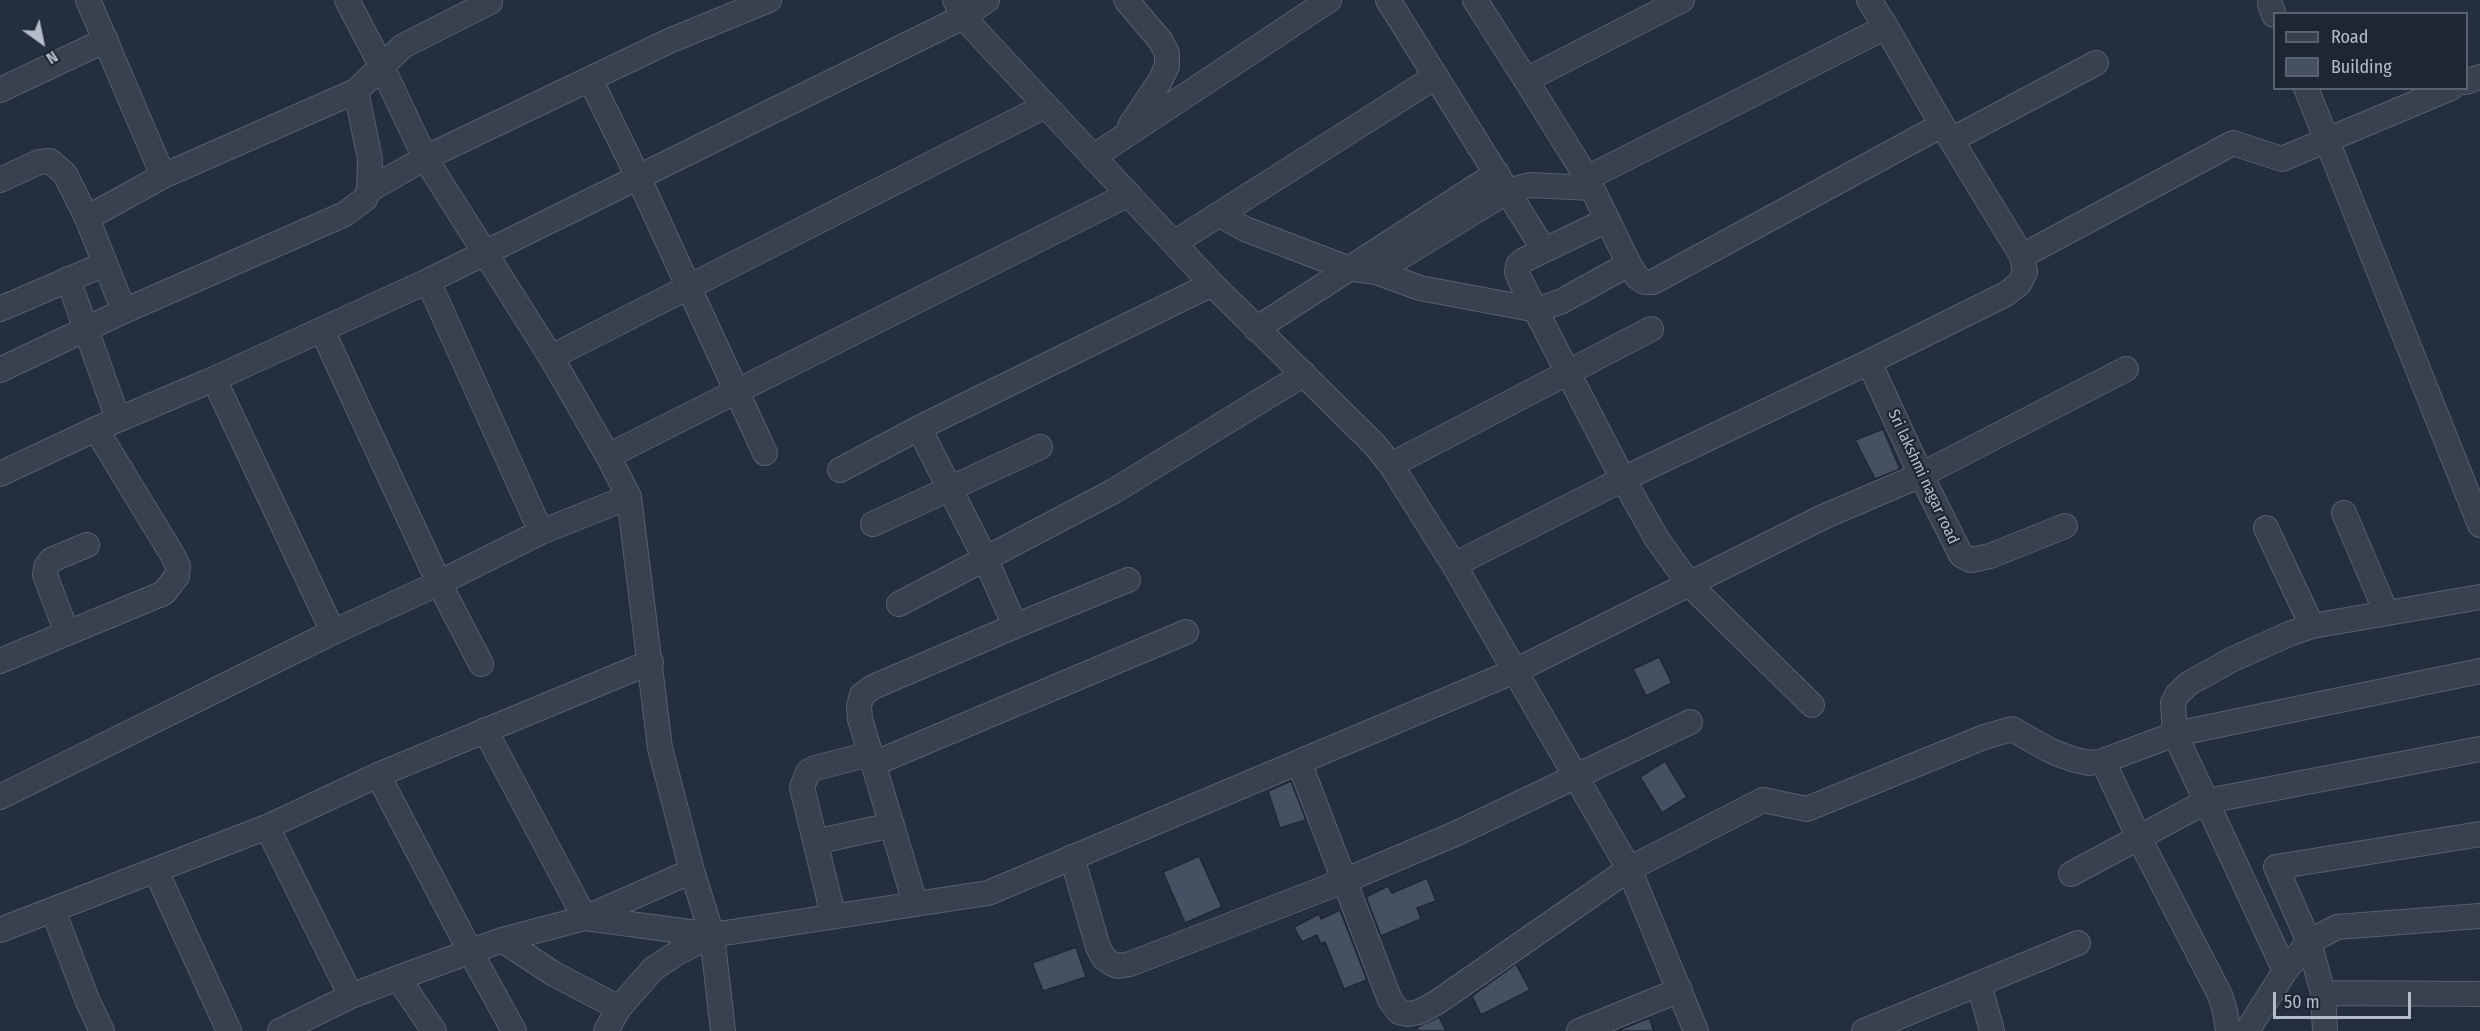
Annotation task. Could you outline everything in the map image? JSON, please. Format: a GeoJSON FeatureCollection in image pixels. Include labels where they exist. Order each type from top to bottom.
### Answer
{"type":"FeatureCollection","features":[{"type":"Feature","properties":{"kind":"street"},"geometry":{"type":"LineString","coordinates":[[88,0],[163,176]]}},
{"type":"Feature","properties":{"kind":"street"},"geometry":{"type":"LineString","coordinates":[[347,0],[425,158],[551,357],[629,497],[660,748],[692,871],[712,935],[723,1031]]}},
{"type":"Feature","properties":{"kind":"street"},"geometry":{"type":"LineString","coordinates":[[369,190],[425,158],[669,41],[769,0]]}},
{"type":"Feature","properties":{"kind":"street"},"geometry":{"type":"LineString","coordinates":[[0,474],[428,281],[639,179],[959,9],[987,0]]}},
{"type":"Feature","properties":{"kind":"street"},"geometry":{"type":"LineString","coordinates":[[1124,135],[1160,81],[1167,66],[1167,53],[1160,40],[1126,0]]}},
{"type":"Feature","properties":{"kind":"street"},"geometry":{"type":"LineString","coordinates":[[1093,157],[1329,0]]}},
{"type":"Feature","properties":{"kind":"street"},"geometry":{"type":"LineString","coordinates":[[1388,0],[1544,250]]}},
{"type":"Feature","properties":{"kind":"street"},"geometry":{"type":"LineString","coordinates":[[1475,0],[1589,183],[1629,264],[1637,277],[1644,282],[1653,282],[1946,132],[2096,63]]}},
{"type":"Feature","properties":{"kind":"street"},"geometry":{"type":"LineString","coordinates":[[1526,80],[1682,0]]}},
{"type":"Feature","properties":{"kind":"street"},"geometry":{"type":"LineString","coordinates":[[1454,566],[1623,479],[2006,294],[2019,284],[2025,272],[2022,256],[1869,0]]}},
{"type":"Feature","properties":{"kind":"street"},"geometry":{"type":"LineString","coordinates":[[87,219],[163,176],[356,91],[404,46],[490,1]]}},
{"type":"Feature","properties":{"kind":"street"},"geometry":{"type":"LineString","coordinates":[[959,9],[1045,106],[1212,284],[1374,444],[1391,465],[1454,566],[1629,869],[1696,1031]]}},
{"type":"Feature","properties":{"kind":"street"},"geometry":{"type":"LineString","coordinates":[[1256,329],[1347,268],[1502,182],[1530,185],[1589,183],[1886,27]]}},
{"type":"Feature","properties":{"kind":"street"},"geometry":{"type":"LineString","coordinates":[[0,90],[106,40]]}},
{"type":"Feature","properties":{"kind":"street"},"geometry":{"type":"LineString","coordinates":[[1174,243],[1435,77]]}},
{"type":"Feature","properties":{"kind":"street"},"geometry":{"type":"LineString","coordinates":[[590,79],[639,179],[765,453]]}},
{"type":"Feature","properties":{"kind":"street"},"geometry":{"type":"LineString","coordinates":[[2307,90],[2480,525]]}},
{"type":"Feature","properties":{"kind":"street"},"geometry":{"type":"LineString","coordinates":[[2022,256],[2233,143],[2282,159],[2446,90]]}},
{"type":"Feature","properties":{"kind":"street"},"geometry":{"type":"LineString","coordinates":[[0,370],[86,328],[345,214],[365,199],[369,190],[370,159],[356,91]]}},
{"type":"Feature","properties":{"kind":"street"},"geometry":{"type":"LineString","coordinates":[[551,357],[1045,106]]}},
{"type":"Feature","properties":{"kind":"street"},"geometry":{"type":"LineString","coordinates":[[0,180],[39,162],[50,161],[65,174],[87,219],[124,311]]}},
{"type":"Feature","properties":{"kind":"street"},"geometry":{"type":"LineString","coordinates":[[1376,272],[1502,182]]}},
{"type":"Feature","properties":{"kind":"street"},"geometry":{"type":"LineString","coordinates":[[608,456],[1129,194]]}},
{"type":"Feature","properties":{"kind":"street"},"geometry":{"type":"LineString","coordinates":[[1220,215],[1245,228],[1347,268],[1376,272],[1420,288],[1537,310],[1562,302],[1629,264]]}},
{"type":"Feature","properties":{"kind":"street"},"geometry":{"type":"LineString","coordinates":[[1607,220],[1524,260],[1518,265],[1517,272],[1623,479],[1657,539],[1690,585],[1812,705]]}},
{"type":"Feature","properties":{"kind":"street"},"geometry":{"type":"LineString","coordinates":[[0,309],[105,264]]}},
{"type":"Feature","properties":{"kind":"street"},"geometry":{"type":"LineString","coordinates":[[68,279],[118,419]]}},
{"type":"Feature","properties":{"kind":"street"},"geometry":{"type":"LineString","coordinates":[[428,281],[541,532]]}},
{"type":"Feature","properties":{"kind":"street"},"geometry":{"type":"LineString","coordinates":[[840,470],[1212,284]]}},
{"type":"Feature","properties":{"kind":"street"},"geometry":{"type":"LineString","coordinates":[[1391,465],[1651,329]]}},
{"type":"Feature","properties":{"kind":"street"},"geometry":{"type":"LineString","coordinates":[[322,330],[438,583],[481,664]]}},
{"type":"Feature","properties":{"kind":"street","name":"Sri lakshmi nagar road"},"geometry":{"type":"LineString","coordinates":[[1869,362],[1953,543],[1961,555],[1971,560],[1990,556],[2065,526]]}},
{"type":"Feature","properties":{"kind":"street"},"geometry":{"type":"LineString","coordinates":[[585,918],[712,935],[988,893],[1515,671],[1823,517],[1921,475],[2126,369]]}},
{"type":"Feature","properties":{"kind":"street"},"geometry":{"type":"LineString","coordinates":[[899,604],[1114,491],[1304,374]]}},
{"type":"Feature","properties":{"kind":"street"},"geometry":{"type":"LineString","coordinates":[[214,379],[333,632]]}},
{"type":"Feature","properties":{"kind":"street"},"geometry":{"type":"LineString","coordinates":[[920,428],[986,560],[1015,626]]}},
{"type":"Feature","properties":{"kind":"street"},"geometry":{"type":"LineString","coordinates":[[0,661],[164,593],[177,576],[178,566],[172,554],[96,429]]}},
{"type":"Feature","properties":{"kind":"street"},"geometry":{"type":"LineString","coordinates":[[873,524],[1040,447]]}},
{"type":"Feature","properties":{"kind":"street"},"geometry":{"type":"LineString","coordinates":[[0,797],[541,532],[629,497]]}},
{"type":"Feature","properties":{"kind":"street"},"geometry":{"type":"LineString","coordinates":[[2344,513],[2386,612]]}},
{"type":"Feature","properties":{"kind":"street"},"geometry":{"type":"LineString","coordinates":[[2266,528],[2312,626]]}},
{"type":"Feature","properties":{"kind":"street"},"geometry":{"type":"LineString","coordinates":[[67,633],[45,575],[46,567],[51,560],[87,545]]}},
{"type":"Feature","properties":{"kind":"street"},"geometry":{"type":"LineString","coordinates":[[915,903],[860,719],[859,706],[862,695],[873,687],[1128,580]]}},
{"type":"Feature","properties":{"kind":"street"},"geometry":{"type":"LineString","coordinates":[[2285,971],[2175,734],[2173,703],[2176,695],[2188,684],[2231,660],[2312,626],[2480,597]]}},
{"type":"Feature","properties":{"kind":"street"},"geometry":{"type":"LineString","coordinates":[[834,915],[802,787],[808,772],[815,768],[872,759],[1186,632]]}},
{"type":"Feature","properties":{"kind":"street"},"geometry":{"type":"LineString","coordinates":[[0,930],[267,827],[485,730],[651,662]]}},
{"type":"Feature","properties":{"kind":"street"},"geometry":{"type":"LineString","coordinates":[[1299,762],[1390,1000],[1399,1012],[1408,1014],[1419,1012],[1436,1003],[1629,869],[1763,800],[1807,809],[1984,737],[2012,729],[2051,751],[2089,763],[2103,761],[2175,734],[2480,671]]}},
{"type":"Feature","properties":{"kind":"street"},"geometry":{"type":"LineString","coordinates":[[1072,857],[1098,947],[1104,958],[1118,966],[1130,964],[1346,880],[1455,834],[1690,722]]}},
{"type":"Feature","properties":{"kind":"street"},"geometry":{"type":"LineString","coordinates":[[485,730],[585,918]]}},
{"type":"Feature","properties":{"kind":"street"},"geometry":{"type":"LineString","coordinates":[[2071,874],[2207,801],[2480,749]]}},
{"type":"Feature","properties":{"kind":"street"},"geometry":{"type":"LineString","coordinates":[[2103,761],[2138,836],[2220,995],[2228,1031]]}},
{"type":"Feature","properties":{"kind":"street"},"geometry":{"type":"LineString","coordinates":[[378,776],[514,1031]]}},
{"type":"Feature","properties":{"kind":"street"},"geometry":{"type":"LineString","coordinates":[[815,842],[892,825]]}},
{"type":"Feature","properties":{"kind":"street"},"geometry":{"type":"LineString","coordinates":[[267,827],[351,996]]}},
{"type":"Feature","properties":{"kind":"street"},"geometry":{"type":"LineString","coordinates":[[2240,874],[2480,834]]}},
{"type":"Feature","properties":{"kind":"street"},"geometry":{"type":"LineString","coordinates":[[2276,867],[2309,942],[2324,993],[2325,1031]]}},
{"type":"Feature","properties":{"kind":"street"},"geometry":{"type":"LineString","coordinates":[[156,871],[229,1031]]}},
{"type":"Feature","properties":{"kind":"street"},"geometry":{"type":"LineString","coordinates":[[280,1031],[351,996],[502,940],[585,918],[692,871]]}},
{"type":"Feature","properties":{"kind":"street"},"geometry":{"type":"LineString","coordinates":[[53,910],[88,1002],[102,1031]]}},
{"type":"Feature","properties":{"kind":"street"},"geometry":{"type":"LineString","coordinates":[[2247,1031],[2285,971],[2309,942],[2337,927],[2480,916]]}},
{"type":"Feature","properties":{"kind":"street"},"geometry":{"type":"LineString","coordinates":[[606,1031],[619,1008],[653,969],[677,953],[712,935]]}},
{"type":"Feature","properties":{"kind":"street"},"geometry":{"type":"LineString","coordinates":[[502,940],[554,974],[619,1008]]}},
{"type":"Feature","properties":{"kind":"street"},"geometry":{"type":"LineString","coordinates":[[1864,1031],[2078,943]]}},
{"type":"Feature","properties":{"kind":"street"},"geometry":{"type":"LineString","coordinates":[[398,978],[434,1031]]}},
{"type":"Feature","properties":{"kind":"street"},"geometry":{"type":"LineString","coordinates":[[1978,984],[1992,1031]]}},
{"type":"Feature","properties":{"kind":"street"},"geometry":{"type":"LineString","coordinates":[[1579,1031],[1680,990]]}},
{"type":"Feature","properties":{"kind":"street"},"geometry":{"type":"LineString","coordinates":[[2324,993],[2480,994]]}},
{"type":"Feature","properties":{"kind":"building"},"geometry":{"type":"Polygon","coordinates":[[[1883,429],[1900,469],[1875,479],[1855,440],[1883,429]]]}},
{"type":"Feature","properties":{"kind":"building"},"geometry":{"type":"Polygon","coordinates":[[[1659,657],[1672,683],[1646,696],[1633,669],[1659,657]]]}},
{"type":"Feature","properties":{"kind":"building"},"geometry":{"type":"Polygon","coordinates":[[[1665,761],[1687,797],[1662,813],[1640,777],[1665,761]]]}},
{"type":"Feature","properties":{"kind":"building"},"geometry":{"type":"Polygon","coordinates":[[[1291,781],[1306,820],[1280,828],[1268,791],[1291,781]]]}},
{"type":"Feature","properties":{"kind":"building"},"geometry":{"type":"Polygon","coordinates":[[[1199,856],[1222,907],[1185,923],[1163,872],[1199,856]]]}},
{"type":"Feature","properties":{"kind":"building"},"geometry":{"type":"Polygon","coordinates":[[[1427,878],[1436,901],[1417,908],[1421,919],[1381,936],[1366,897],[1388,886],[1392,893],[1427,878]]]}},
{"type":"Feature","properties":{"kind":"building"},"geometry":{"type":"Polygon","coordinates":[[[1340,910],[1367,980],[1344,989],[1325,942],[1321,944],[1317,935],[1302,942],[1294,927],[1319,914],[1321,919],[1340,910]]]}},
{"type":"Feature","properties":{"kind":"building"},"geometry":{"type":"Polygon","coordinates":[[[1076,947],[1086,977],[1043,991],[1032,963],[1076,947]]]}},
{"type":"Feature","properties":{"kind":"building"},"geometry":{"type":"Polygon","coordinates":[[[1516,964],[1530,990],[1481,1015],[1472,996],[1516,964]]]}},
{"type":"Feature","properties":{"kind":"building"},"geometry":{"type":"Polygon","coordinates":[[[1439,1017],[1446,1031],[1419,1031],[1417,1027],[1439,1017]]]}},
{"type":"Feature","properties":{"kind":"building"},"geometry":{"type":"Polygon","coordinates":[[[1649,1018],[1654,1031],[1617,1031],[1649,1018]]]}}]}
